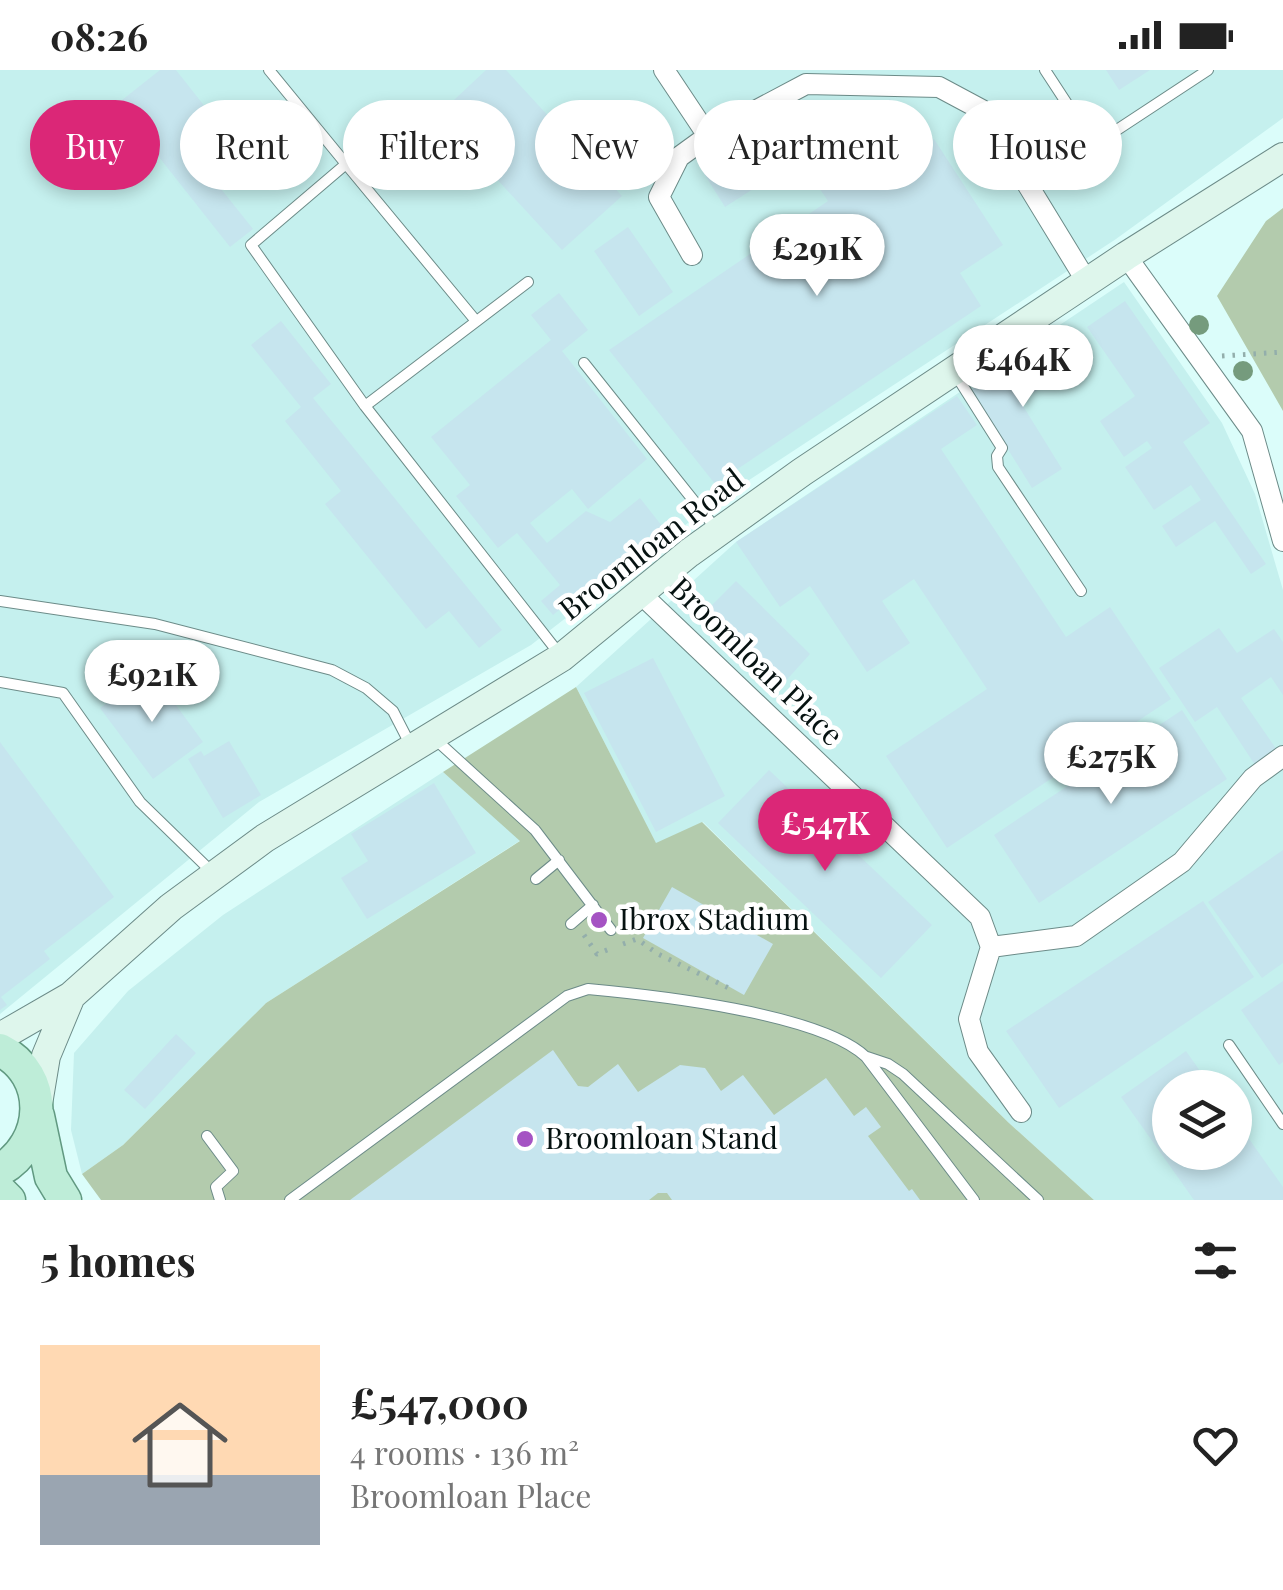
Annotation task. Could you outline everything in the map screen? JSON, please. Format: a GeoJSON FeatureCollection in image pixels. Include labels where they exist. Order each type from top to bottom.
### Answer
{"type":"FeatureCollection","features":[{"type":"Feature","properties":{"kind":"main road"},"geometry":{"type":"LineString","coordinates":[[0,1050],[25,1070],[35,1090],[44,1155],[65,1200]]}},
{"type":"Feature","properties":{"kind":"main road"},"geometry":{"type":"LineString","coordinates":[[0,1170],[22,1153],[33,1134],[37,1110]]}},
{"type":"Feature","properties":{"kind":"main road"},"geometry":{"type":"LineString","coordinates":[[0,1190],[10,1200]]}},
{"type":"Feature","properties":{"kind":"street"},"geometry":{"type":"LineString","coordinates":[[664,70],[694,115]]}},
{"type":"Feature","properties":{"kind":"street"},"geometry":{"type":"LineString","coordinates":[[776,100],[806,84],[939,87],[982,110],[1087,282]]}},
{"type":"Feature","properties":{"kind":"street"},"geometry":{"type":"LineString","coordinates":[[692,255],[659,196],[680,157],[694,146]]}},
{"type":"Feature","properties":{"kind":"street","name":"Broomloan Road"},"geometry":{"type":"LineString","coordinates":[[0,1037],[71,996],[214,874],[313,807],[562,657],[718,531],[1126,256],[1283,157]]}},
{"type":"Feature","properties":{"kind":"street"},"geometry":{"type":"LineString","coordinates":[[1126,256],[1252,431],[1283,541]]}},
{"type":"Feature","properties":{"kind":"street","name":"Broomloan Place"},"geometry":{"type":"LineString","coordinates":[[640,594],[980,917],[991,947]]}},
{"type":"Feature","properties":{"kind":"street"},"geometry":{"type":"LineString","coordinates":[[1021,1112],[978,1052],[969,1019],[991,947],[1076,936],[1182,862],[1253,778],[1283,756]]}},
{"type":"Feature","properties":{"kind":"street","name":"Broomloan Road"},"geometry":{"type":"LineString","coordinates":[[37,1110],[46,1056],[71,996]]}},
{"type":"Feature","properties":{"kind":"lane"},"geometry":{"type":"LineString","coordinates":[[269,70],[343,160]]}},
{"type":"Feature","properties":{"kind":"lane"},"geometry":{"type":"LineString","coordinates":[[1045,70],[1094,145],[1208,70]]}},
{"type":"Feature","properties":{"kind":"lane"},"geometry":{"type":"LineString","coordinates":[[343,167],[251,245],[365,406],[562,657]]}},
{"type":"Feature","properties":{"kind":"lane"},"geometry":{"type":"LineString","coordinates":[[368,190],[476,321]]}},
{"type":"Feature","properties":{"kind":"lane"},"geometry":{"type":"LineString","coordinates":[[365,406],[528,282]]}},
{"type":"Feature","properties":{"kind":"lane"},"geometry":{"type":"LineString","coordinates":[[584,362],[718,531]]}},
{"type":"Feature","properties":{"kind":"lane"},"geometry":{"type":"LineString","coordinates":[[953,371],[1002,448],[997,456],[998,468],[1081,590]]}},
{"type":"Feature","properties":{"kind":"lane"},"geometry":{"type":"LineString","coordinates":[[0,601],[156,624],[332,670],[366,688],[421,741],[535,830],[611,930]]}},
{"type":"Feature","properties":{"kind":"lane"},"geometry":{"type":"LineString","coordinates":[[0,682],[63,693],[140,802],[214,874]]}},
{"type":"Feature","properties":{"kind":"lane"},"geometry":{"type":"LineString","coordinates":[[536,879],[559,860]]}},
{"type":"Feature","properties":{"kind":"lane"},"geometry":{"type":"LineString","coordinates":[[571,924],[593,905]]}},
{"type":"Feature","properties":{"kind":"lane"},"geometry":{"type":"LineString","coordinates":[[290,1200],[576,991],[611,991],[745,1013],[845,1040],[866,1057],[974,1200]]}},
{"type":"Feature","properties":{"kind":"lane"},"geometry":{"type":"LineString","coordinates":[[1229,1044],[1283,1124]]}},
{"type":"Feature","properties":{"kind":"lane"},"geometry":{"type":"LineString","coordinates":[[866,1057],[903,1074],[1038,1200]]}},
{"type":"Feature","properties":{"kind":"lane"},"geometry":{"type":"LineString","coordinates":[[206,1136],[233,1171],[216,1186],[220,1200]]}},
{"type":"Feature","properties":{"kind":"path"},"geometry":{"type":"LineString","coordinates":[[1199,358],[1283,352]]}},
{"type":"Feature","properties":{"kind":"path"},"geometry":{"type":"LineString","coordinates":[[571,924],[597,954],[637,939],[658,954],[749,998],[745,1013]]}},
{"type":"Feature","properties":{"kind":"shaded area"},"geometry":{"type":"Polygon","coordinates":[[[0,70],[1283,70],[1283,118],[1116,239],[711,505],[531,645],[259,802],[0,1014],[0,70]]]}},
{"type":"Feature","properties":{"kind":"shaded area"},"geometry":{"type":"Polygon","coordinates":[[[1124,282],[1222,423],[1255,494],[1283,590],[1283,1200],[1094,1200],[1009,1123],[703,822],[656,844],[576,687],[736,542],[1124,282]]]}},
{"type":"Feature","properties":{"kind":"shaded area"},"geometry":{"type":"Polygon","coordinates":[[[443,772],[521,840],[266,1003],[123,1145],[82,1174],[71,1130],[74,1053],[128,991],[223,915],[443,772]]]}},
{"type":"Feature","properties":{"kind":"green space"},"geometry":{"type":"Polygon","coordinates":[[[1283,208],[1283,411],[1217,296],[1266,221],[1283,208]]]}},
{"type":"Feature","properties":{"kind":"green space","name":"Ibrox Stadium"},"geometry":{"type":"Polygon","coordinates":[[[576,687],[656,843],[702,822],[1009,1123],[1094,1200],[101,1200],[82,1174],[123,1145],[266,1003],[520,841],[443,772],[576,687]]]}},
{"type":"Feature","properties":{"kind":"building"},"geometry":{"type":"Polygon","coordinates":[[[160,70],[176,70],[200,100],[180,100],[180,184],[160,158],[160,100],[122,100],[160,70]]]}},
{"type":"Feature","properties":{"kind":"building"},"geometry":{"type":"Polygon","coordinates":[[[486,70],[506,70],[535,102],[535,190],[616,190],[622,196],[562,250],[507,190],[515,190],[515,100],[454,100],[486,70]]]}},
{"type":"Feature","properties":{"kind":"building"},"geometry":{"type":"Polygon","coordinates":[[[1106,70],[1150,70],[1119,90],[1106,70]]]}},
{"type":"Feature","properties":{"kind":"building"},"geometry":{"type":"Polygon","coordinates":[[[934,139],[953,168],[953,190],[967,190],[1003,245],[960,273],[981,306],[715,484],[609,350],[828,201],[821,190],[933,190],[934,139]]]}},
{"type":"Feature","properties":{"kind":"building"},"geometry":{"type":"Polygon","coordinates":[[[185,190],[222,190],[253,229],[230,247],[185,190]]]}},
{"type":"Feature","properties":{"kind":"building"},"geometry":{"type":"Polygon","coordinates":[[[714,190],[751,190],[725,207],[714,190]]]}},
{"type":"Feature","properties":{"kind":"building"},"geometry":{"type":"Polygon","coordinates":[[[628,227],[673,292],[639,316],[594,251],[628,227]]]}},
{"type":"Feature","properties":{"kind":"building"},"geometry":{"type":"Polygon","coordinates":[[[559,293],[588,330],[562,351],[647,459],[588,509],[572,489],[530,523],[547,543],[586,511],[610,522],[640,498],[662,526],[553,615],[541,601],[560,585],[517,533],[498,548],[456,496],[470,485],[431,437],[551,340],[531,315],[559,293]]]}},
{"type":"Feature","properties":{"kind":"building"},"geometry":{"type":"Polygon","coordinates":[[[1125,301],[1210,423],[1183,442],[1266,564],[1251,574],[1215,521],[1176,547],[1162,526],[1201,500],[1191,485],[1154,510],[1125,467],[1152,448],[1147,441],[1124,457],[1100,421],[1135,396],[1087,327],[1125,301]]]}},
{"type":"Feature","properties":{"kind":"building"},"geometry":{"type":"Polygon","coordinates":[[[281,321],[331,384],[313,398],[502,630],[479,648],[449,611],[426,629],[325,504],[341,491],[285,421],[301,407],[251,345],[281,321]]]}},
{"type":"Feature","properties":{"kind":"building"},"geometry":{"type":"Polygon","coordinates":[[[1050,341],[1068,371],[1020,401],[1062,469],[1032,488],[971,390],[1050,341]]]}},
{"type":"Feature","properties":{"kind":"building"},"geometry":{"type":"Polygon","coordinates":[[[957,396],[977,425],[941,449],[1066,637],[1110,607],[1171,699],[947,848],[886,756],[987,689],[914,579],[882,601],[910,643],[867,672],[810,586],[780,607],[736,542],[957,396]]]}},
{"type":"Feature","properties":{"kind":"building"},"geometry":{"type":"Polygon","coordinates":[[[736,581],[810,654],[773,695],[712,639],[704,613],[736,581]]]}},
{"type":"Feature","properties":{"kind":"building"},"geometry":{"type":"Polygon","coordinates":[[[1219,628],[1237,653],[1274,629],[1283,642],[1283,695],[1271,677],[1241,698],[1277,750],[1255,765],[1217,707],[1195,722],[1159,668],[1219,628]]]}},
{"type":"Feature","properties":{"kind":"building"},"geometry":{"type":"Polygon","coordinates":[[[653,658],[725,796],[656,832],[584,693],[653,658]]]}},
{"type":"Feature","properties":{"kind":"building"},"geometry":{"type":"Polygon","coordinates":[[[151,671],[203,742],[153,779],[100,708],[151,671]]]}},
{"type":"Feature","properties":{"kind":"building"},"geometry":{"type":"Polygon","coordinates":[[[1182,710],[1227,779],[1039,903],[994,835],[1182,710]]]}},
{"type":"Feature","properties":{"kind":"building"},"geometry":{"type":"Polygon","coordinates":[[[229,741],[261,795],[223,818],[188,759],[201,751],[204,756],[229,741]]]}},
{"type":"Feature","properties":{"kind":"building"},"geometry":{"type":"Polygon","coordinates":[[[0,742],[114,897],[44,951],[50,959],[1,997],[7,1005],[0,1010],[0,742]]]}},
{"type":"Feature","properties":{"kind":"building"},"geometry":{"type":"Polygon","coordinates":[[[769,770],[932,925],[881,978],[718,823],[769,770]]]}},
{"type":"Feature","properties":{"kind":"building"},"geometry":{"type":"Polygon","coordinates":[[[434,783],[476,853],[367,919],[341,878],[368,861],[351,834],[434,783]]]}},
{"type":"Feature","properties":{"kind":"building"},"geometry":{"type":"Polygon","coordinates":[[[1283,850],[1283,963],[1262,978],[1208,902],[1283,850]]]}},
{"type":"Feature","properties":{"kind":"building"},"geometry":{"type":"Polygon","coordinates":[[[672,887],[773,944],[744,995],[643,938],[672,887]]]}},
{"type":"Feature","properties":{"kind":"building"},"geometry":{"type":"Polygon","coordinates":[[[1203,901],[1254,977],[1059,1108],[1006,1031],[1203,901]]]}},
{"type":"Feature","properties":{"kind":"building"},"geometry":{"type":"Polygon","coordinates":[[[1283,981],[1283,1062],[1279,1065],[1241,1010],[1283,981]]]}},
{"type":"Feature","properties":{"kind":"building"},"geometry":{"type":"Polygon","coordinates":[[[176,1034],[196,1053],[145,1109],[124,1090],[176,1034]]]}},
{"type":"Feature","properties":{"kind":"building"},"geometry":{"type":"Polygon","coordinates":[[[553,1050],[578,1086],[588,1087],[618,1064],[638,1092],[680,1065],[705,1068],[721,1091],[743,1075],[774,1115],[826,1078],[854,1116],[866,1107],[881,1127],[868,1136],[920,1200],[672,1200],[667,1193],[658,1193],[649,1200],[350,1200],[553,1050]]]}},
{"type":"Feature","properties":{"kind":"building"},"geometry":{"type":"Polygon","coordinates":[[[1186,1051],[1199,1070],[1159,1070],[1186,1051]]]}},
{"type":"Feature","properties":{"kind":"building"},"geometry":{"type":"Polygon","coordinates":[[[1152,1075],[1152,1141],[1121,1097],[1152,1075]]]}},
{"type":"Feature","properties":{"kind":"building"},"geometry":{"type":"Polygon","coordinates":[[[1252,1143],[1283,1187],[1283,1200],[1194,1200],[1173,1170],[1252,1170],[1252,1143]]]}},
{"type":"Feature","properties":{"kind":"place","name":"Ibrox Stadium"},"geometry":{"type":"Point","coordinates":[599,920]}},
{"type":"Feature","properties":{"kind":"place","name":"Broomloan Stand"},"geometry":{"type":"Point","coordinates":[525,1139]}}]}
